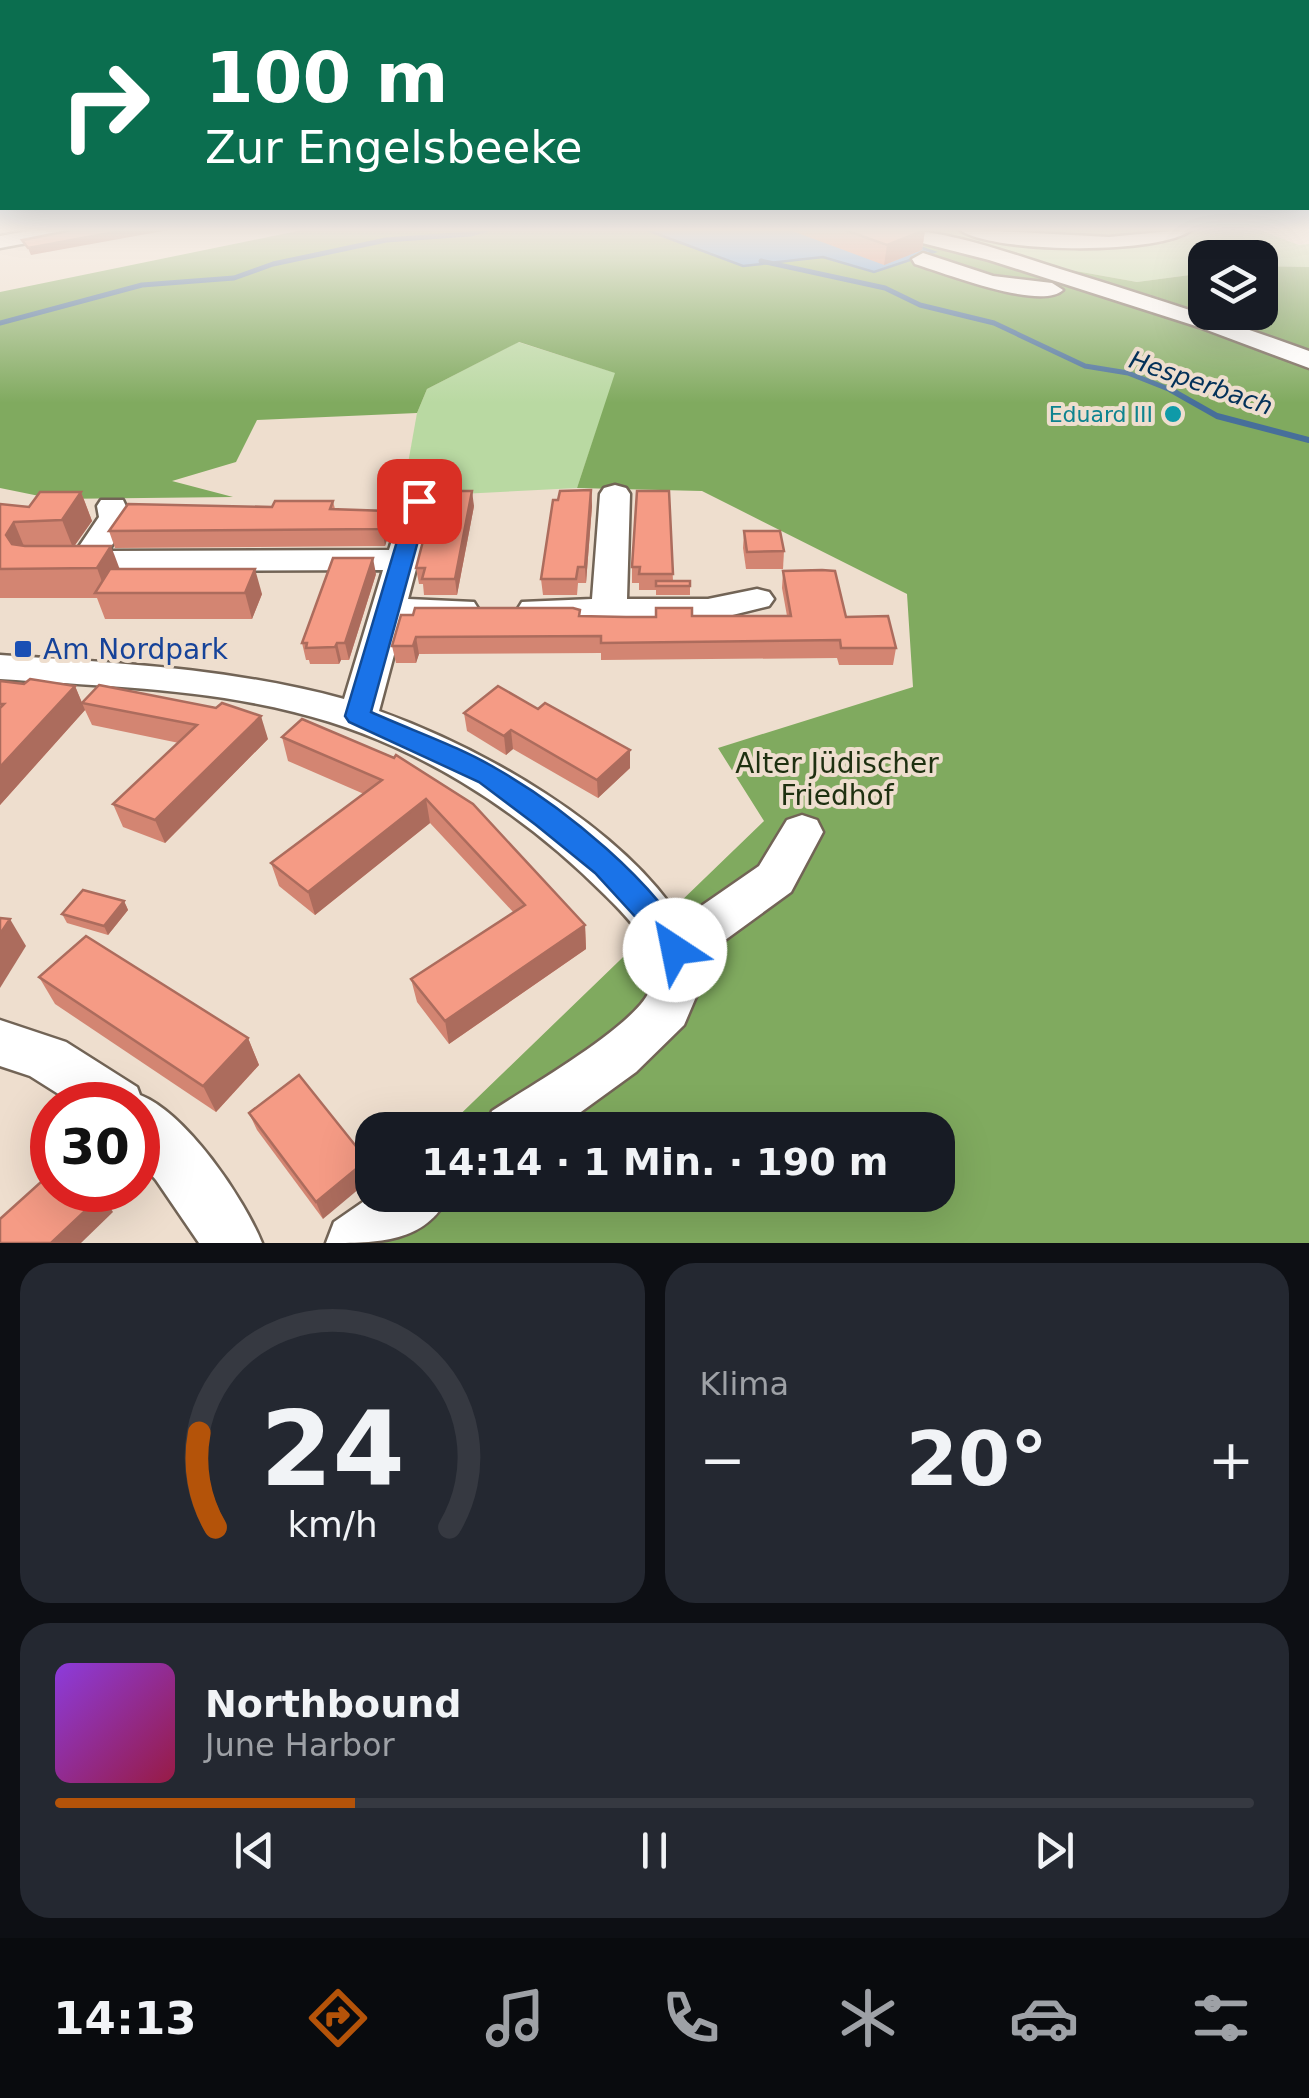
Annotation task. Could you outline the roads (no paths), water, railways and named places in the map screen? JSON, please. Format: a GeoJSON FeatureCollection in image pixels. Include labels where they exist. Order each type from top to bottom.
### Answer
{"type":"FeatureCollection","features":[{"type":"Feature","properties":{"kind":"street"},"geometry":{"type":"LineString","coordinates":[[1025,287],[1156,306]]}},
{"type":"Feature","properties":{"kind":"street"},"geometry":{"type":"LineString","coordinates":[[1095,287],[1309,360]]}},
{"type":"Feature","properties":{"kind":"street"},"geometry":{"type":"LineString","coordinates":[[609,610],[615,494]]}},
{"type":"Feature","properties":{"kind":"street"},"geometry":{"type":"LineString","coordinates":[[358,716],[419,501]]}},
{"type":"Feature","properties":{"kind":"street"},"geometry":{"type":"LineString","coordinates":[[86,560],[114,518],[112,506]]}},
{"type":"Feature","properties":{"kind":"street"},"geometry":{"type":"LineString","coordinates":[[38,562],[402,560]]}},
{"type":"Feature","properties":{"kind":"street"},"geometry":{"type":"LineString","coordinates":[[388,610],[708,610],[757,599]]}},
{"type":"Feature","properties":{"kind":"street"},"geometry":{"type":"LineString","coordinates":[[0,667],[242,688],[358,716],[488,776],[605,864],[661,926],[675,950],[676,980],[666,1010],[643,1033],[535,1112]]}},
{"type":"Feature","properties":{"kind":"street"},"geometry":{"type":"LineString","coordinates":[[675,950],[775,879],[802,832]]}},
{"type":"Feature","properties":{"kind":"street"},"geometry":{"type":"LineString","coordinates":[[0,1042],[33,1050],[88,1082]]}},
{"type":"Feature","properties":{"kind":"street"},"geometry":{"type":"LineString","coordinates":[[160,1143],[176,1160],[232,1243]]}},
{"type":"Feature","properties":{"kind":"street"},"geometry":{"type":"LineString","coordinates":[[355,1243],[398,1212]]}},
{"type":"Feature","properties":{"kind":"waterway"},"geometry":{"type":"LineString","coordinates":[[0,323],[135,287]]}},
{"type":"Feature","properties":{"kind":"waterway","name":"Hesperbach"},"geometry":{"type":"LineString","coordinates":[[880,287],[920,305],[994,323],[1085,366],[1128,373],[1171,390]]}},
{"type":"Feature","properties":{"kind":"waterway","name":"Hesperbach"},"geometry":{"type":"LineString","coordinates":[[1171,390],[1176,392]]}},
{"type":"Feature","properties":{"kind":"waterway","name":"Hesperbach"},"geometry":{"type":"LineString","coordinates":[[1171,390],[1217,416],[1309,440]]}},
{"type":"Feature","properties":{"kind":"place","name":"Eduard III"},"geometry":{"type":"Point","coordinates":[1173,414]}},
{"type":"Feature","properties":{"kind":"place","name":"Am Nordpark"},"geometry":{"type":"Point","coordinates":[23,649]}},
{"type":"Feature","properties":{"kind":"park label","name":"Alter Jüdischer Friedhof"},"geometry":{"type":"Point","coordinates":[837,779]}}]}
